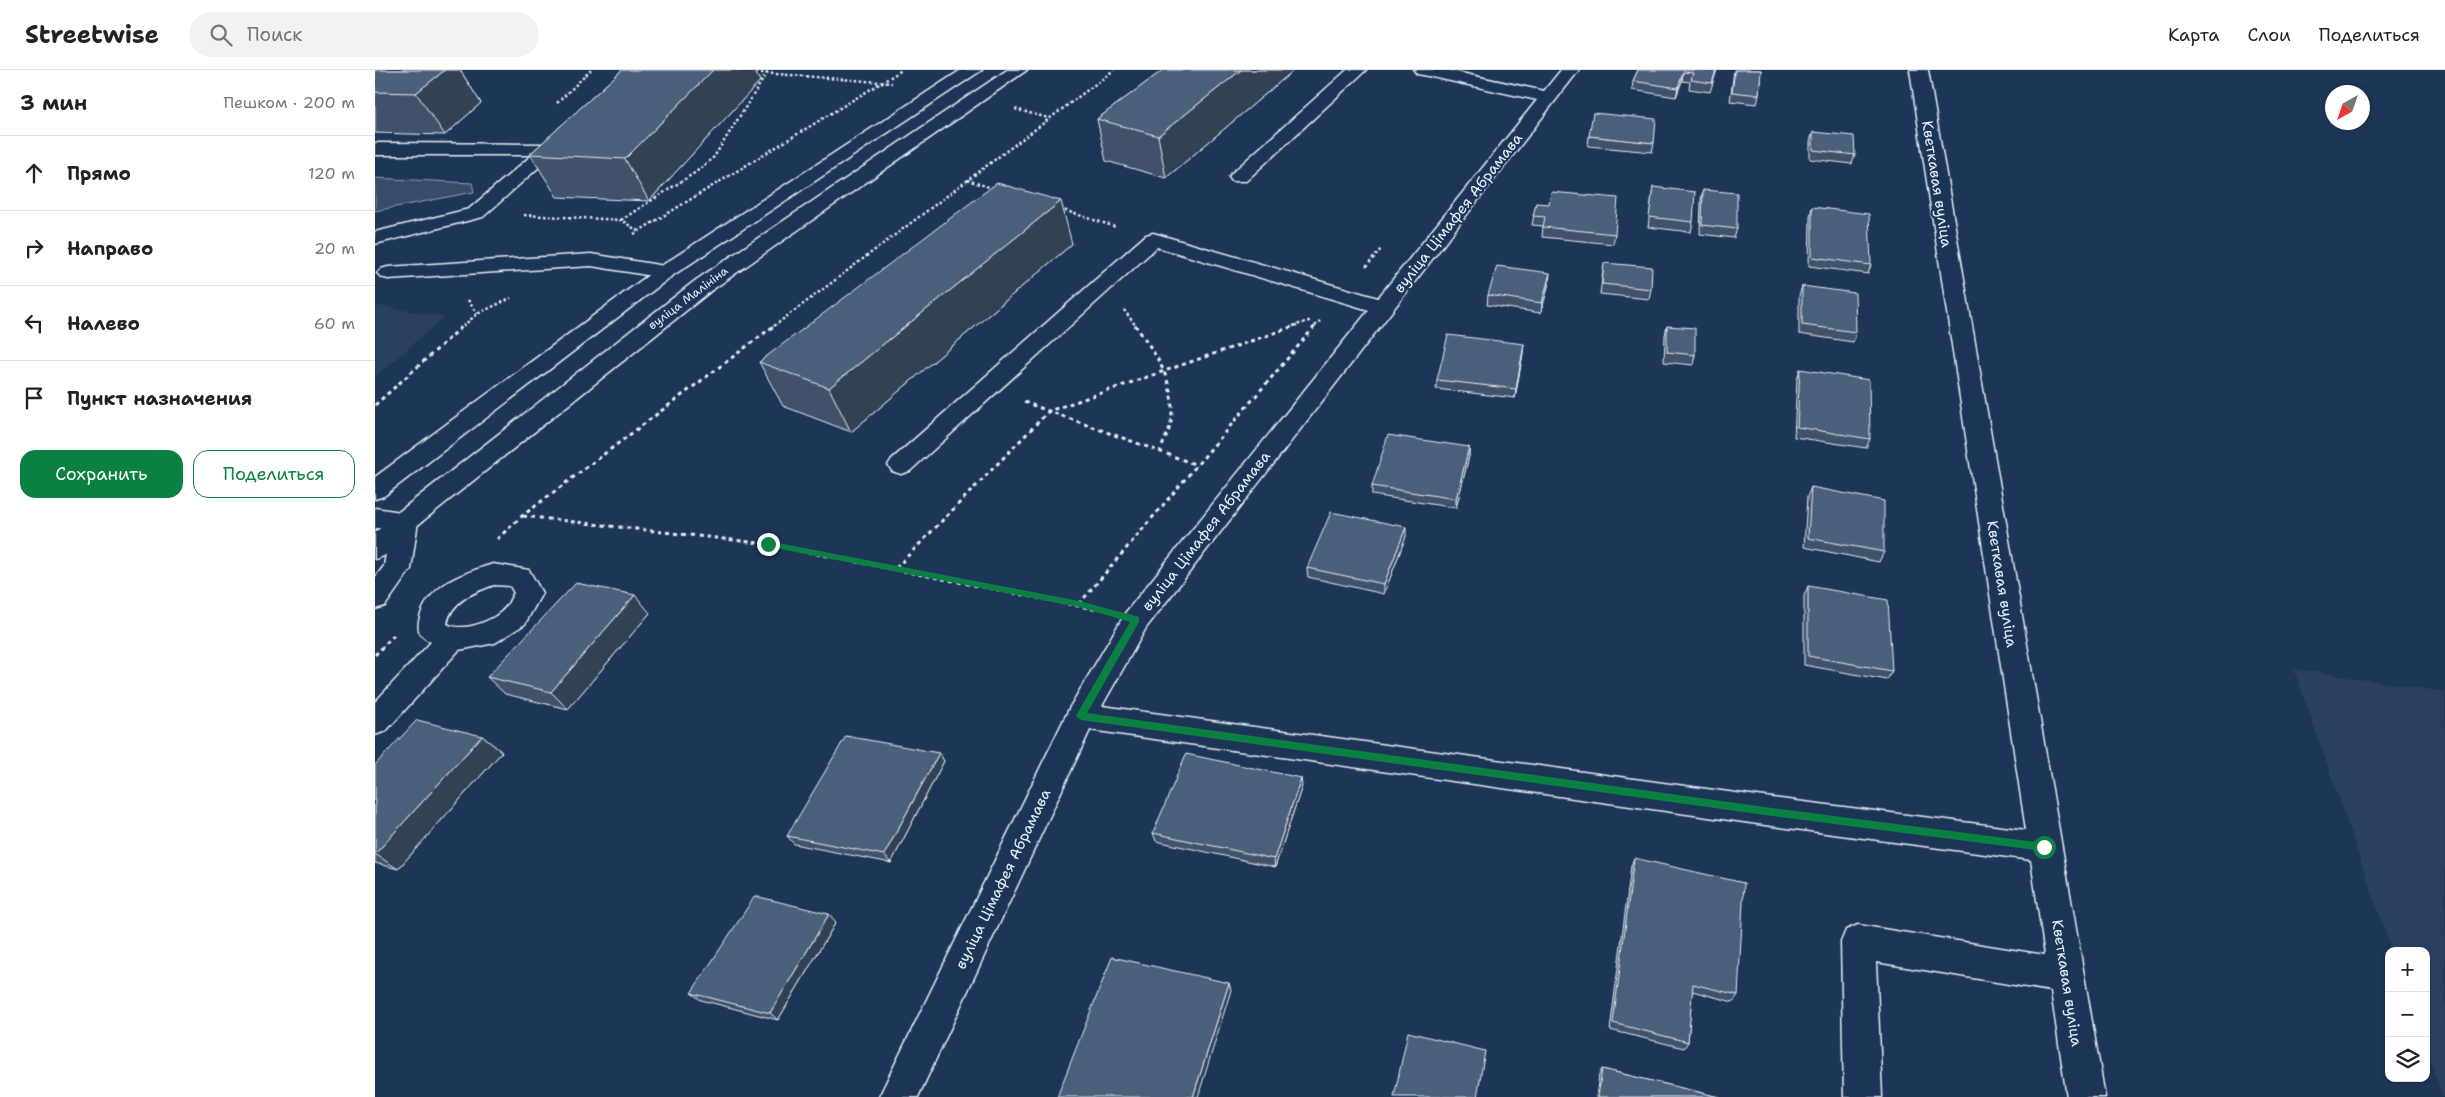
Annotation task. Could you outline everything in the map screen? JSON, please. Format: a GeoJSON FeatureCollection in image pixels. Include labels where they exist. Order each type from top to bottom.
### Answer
{"type":"FeatureCollection","features":[{"type":"Feature","properties":{"kind":"street"},"geometry":{"type":"LineString","coordinates":[[375,490],[665,272],[973,70]]}},
{"type":"Feature","properties":{"kind":"street","name":"вуліца Малініна"},"geometry":{"type":"LineString","coordinates":[[375,549],[405,521],[704,285],[1017,70]]}},
{"type":"Feature","properties":{"kind":"street"},"geometry":{"type":"LineString","coordinates":[[1239,177],[1357,70]]}},
{"type":"Feature","properties":{"kind":"street"},"geometry":{"type":"LineString","coordinates":[[1423,70],[1549,97]]}},
{"type":"Feature","properties":{"kind":"street","name":"вуліца Цімафея Абрамава"},"geometry":{"type":"LineString","coordinates":[[898,1097],[1081,716],[1136,620],[1570,70]]}},
{"type":"Feature","properties":{"kind":"street","name":"Кветкавая вуліца"},"geometry":{"type":"LineString","coordinates":[[1919,70],[2086,1097]]}},
{"type":"Feature","properties":{"kind":"street"},"geometry":{"type":"LineString","coordinates":[[375,238],[476,213],[550,150],[577,123]]}},
{"type":"Feature","properties":{"kind":"street"},"geometry":{"type":"LineString","coordinates":[[375,149],[550,150]]}},
{"type":"Feature","properties":{"kind":"street"},"geometry":{"type":"LineString","coordinates":[[901,465],[1153,239],[1384,307]]}},
{"type":"Feature","properties":{"kind":"street"},"geometry":{"type":"LineString","coordinates":[[388,273],[591,260],[665,272]]}},
{"type":"Feature","properties":{"kind":"street"},"geometry":{"type":"LineString","coordinates":[[375,518],[405,521],[397,569],[375,598]]}},
{"type":"Feature","properties":{"kind":"street"},"geometry":{"type":"LineString","coordinates":[[375,722],[451,640]]}},
{"type":"Feature","properties":{"kind":"street"},"geometry":{"type":"LineString","coordinates":[[1081,716],[1772,812],[2044,847]]}},
{"type":"Feature","properties":{"kind":"street"},"geometry":{"type":"LineString","coordinates":[[1863,1097],[1858,942],[2066,976]]}},
{"type":"Feature","properties":{"kind":"path"},"geometry":{"type":"LineString","coordinates":[[591,260],[902,70]]}},
{"type":"Feature","properties":{"kind":"path"},"geometry":{"type":"LineString","coordinates":[[495,541],[522,516],[1113,70]]}},
{"type":"Feature","properties":{"kind":"path"},"geometry":{"type":"LineString","coordinates":[[621,220],[696,172],[714,157],[767,73]]}},
{"type":"Feature","properties":{"kind":"path"},"geometry":{"type":"LineString","coordinates":[[967,180],[1004,192]]}},
{"type":"Feature","properties":{"kind":"path"},"geometry":{"type":"LineString","coordinates":[[1060,209],[1153,239]]}},
{"type":"Feature","properties":{"kind":"path"},"geometry":{"type":"LineString","coordinates":[[476,213],[621,220],[638,231]]}},
{"type":"Feature","properties":{"kind":"path"},"geometry":{"type":"LineString","coordinates":[[1342,295],[1387,242]]}},
{"type":"Feature","properties":{"kind":"path"},"geometry":{"type":"LineString","coordinates":[[1105,282],[1165,371],[1171,386],[1171,421],[1160,451]]}},
{"type":"Feature","properties":{"kind":"path"},"geometry":{"type":"LineString","coordinates":[[375,404],[477,314],[512,298]]}},
{"type":"Feature","properties":{"kind":"path"},"geometry":{"type":"LineString","coordinates":[[896,568],[1049,411],[1325,316],[1079,604]]}},
{"type":"Feature","properties":{"kind":"path"},"geometry":{"type":"LineString","coordinates":[[986,388],[1197,465]]}},
{"type":"Feature","properties":{"kind":"path"},"geometry":{"type":"LineString","coordinates":[[522,516],[768,544],[1079,604],[1136,620]]}},
{"type":"Feature","properties":{"kind":"path"},"geometry":{"type":"LineString","coordinates":[[375,655],[401,628]]}},
{"type":"Feature","properties":{"kind":"shaded area"},"geometry":{"type":"Polygon","coordinates":[[[375,178],[472,183],[474,192],[375,211],[375,178]]]}},
{"type":"Feature","properties":{"kind":"shaded area"},"geometry":{"type":"Polygon","coordinates":[[[375,305],[444,317],[375,377],[375,305]]]}},
{"type":"Feature","properties":{"kind":"shaded area"},"geometry":{"type":"Polygon","coordinates":[[[2294,669],[2445,692],[2445,1097],[2443,1097],[2430,1061],[2430,947],[2391,947],[2294,669]]]}},
{"type":"Feature","properties":{"kind":"building"},"geometry":{"type":"Polygon","coordinates":[[[375,70],[445,70],[416,93],[375,92],[375,70]]]}},
{"type":"Feature","properties":{"kind":"building"},"geometry":{"type":"Polygon","coordinates":[[[622,70],[713,70],[625,159],[530,154],[622,70]]]}},
{"type":"Feature","properties":{"kind":"building"},"geometry":{"type":"Polygon","coordinates":[[[1163,70],[1241,70],[1158,136],[1097,119],[1163,70]]]}},
{"type":"Feature","properties":{"kind":"building"},"geometry":{"type":"Polygon","coordinates":[[[1638,70],[1716,70],[1712,83],[1691,80],[1693,73],[1683,72],[1678,88],[1633,81],[1638,70]]]}},
{"type":"Feature","properties":{"kind":"building"},"geometry":{"type":"Polygon","coordinates":[[[1735,70],[1761,70],[1759,95],[1732,92],[1735,70]]]}},
{"type":"Feature","properties":{"kind":"building"},"geometry":{"type":"Polygon","coordinates":[[[1593,113],[1656,119],[1654,143],[1589,136],[1593,113]]]}},
{"type":"Feature","properties":{"kind":"building"},"geometry":{"type":"Polygon","coordinates":[[[1813,132],[1854,136],[1855,155],[1813,150],[1813,132]]]}},
{"type":"Feature","properties":{"kind":"building"},"geometry":{"type":"Polygon","coordinates":[[[997,183],[1061,201],[829,388],[759,362],[997,183]]]}},
{"type":"Feature","properties":{"kind":"building"},"geometry":{"type":"Polygon","coordinates":[[[1653,187],[1695,192],[1693,222],[1649,217],[1653,187]]]}},
{"type":"Feature","properties":{"kind":"building"},"geometry":{"type":"Polygon","coordinates":[[[1703,190],[1737,193],[1737,229],[1702,225],[1703,190]]]}},
{"type":"Feature","properties":{"kind":"building"},"geometry":{"type":"Polygon","coordinates":[[[1551,192],[1618,198],[1615,234],[1543,227],[1545,217],[1533,216],[1536,203],[1549,204],[1551,192]]]}},
{"type":"Feature","properties":{"kind":"building"},"geometry":{"type":"Polygon","coordinates":[[[1812,207],[1869,214],[1871,265],[1812,257],[1812,207]]]}},
{"type":"Feature","properties":{"kind":"building"},"geometry":{"type":"Polygon","coordinates":[[[1604,263],[1652,267],[1651,289],[1602,284],[1604,263]]]}},
{"type":"Feature","properties":{"kind":"building"},"geometry":{"type":"Polygon","coordinates":[[[1497,266],[1550,273],[1542,303],[1488,295],[1497,266]]]}},
{"type":"Feature","properties":{"kind":"building"},"geometry":{"type":"Polygon","coordinates":[[[1802,286],[1855,293],[1856,332],[1802,325],[1802,286]]]}},
{"type":"Feature","properties":{"kind":"building"},"geometry":{"type":"Polygon","coordinates":[[[1667,326],[1695,328],[1695,355],[1667,352],[1667,326]]]}},
{"type":"Feature","properties":{"kind":"building"},"geometry":{"type":"Polygon","coordinates":[[[1448,335],[1524,344],[1516,389],[1437,380],[1448,335]]]}},
{"type":"Feature","properties":{"kind":"building"},"geometry":{"type":"Polygon","coordinates":[[[1800,369],[1869,380],[1870,439],[1797,427],[1800,369]]]}},
{"type":"Feature","properties":{"kind":"building"},"geometry":{"type":"Polygon","coordinates":[[[1388,435],[1469,447],[1456,499],[1372,486],[1388,435]]]}},
{"type":"Feature","properties":{"kind":"building"},"geometry":{"type":"Polygon","coordinates":[[[1811,487],[1884,501],[1884,552],[1808,538],[1811,487]]]}},
{"type":"Feature","properties":{"kind":"building"},"geometry":{"type":"Polygon","coordinates":[[[1331,512],[1406,527],[1384,584],[1307,568],[1331,512]]]}},
{"type":"Feature","properties":{"kind":"building"},"geometry":{"type":"Polygon","coordinates":[[[576,583],[635,595],[551,692],[487,677],[576,583]]]}},
{"type":"Feature","properties":{"kind":"building"},"geometry":{"type":"Polygon","coordinates":[[[1808,586],[1888,600],[1892,671],[1808,656],[1808,586]]]}},
{"type":"Feature","properties":{"kind":"building"},"geometry":{"type":"Polygon","coordinates":[[[417,720],[482,736],[375,854],[375,765],[417,720]]]}},
{"type":"Feature","properties":{"kind":"building"},"geometry":{"type":"Polygon","coordinates":[[[846,736],[939,753],[884,855],[787,836],[846,736]]]}},
{"type":"Feature","properties":{"kind":"building"},"geometry":{"type":"Polygon","coordinates":[[[1186,754],[1301,778],[1274,859],[1153,833],[1186,754]]]}},
{"type":"Feature","properties":{"kind":"building"},"geometry":{"type":"Polygon","coordinates":[[[1634,858],[1744,883],[1738,995],[1693,984],[1688,1042],[1613,1023],[1634,858]]]}},
{"type":"Feature","properties":{"kind":"building"},"geometry":{"type":"Polygon","coordinates":[[[755,896],[829,914],[770,1013],[691,993],[755,896]]]}},
{"type":"Feature","properties":{"kind":"building"},"geometry":{"type":"Polygon","coordinates":[[[1112,957],[1229,983],[1193,1097],[1057,1097],[1112,957]]]}},
{"type":"Feature","properties":{"kind":"building"},"geometry":{"type":"Polygon","coordinates":[[[1408,1032],[1485,1051],[1477,1097],[1394,1097],[1408,1032]]]}},
{"type":"Feature","properties":{"kind":"building"},"geometry":{"type":"Polygon","coordinates":[[[1602,1069],[1719,1097],[1598,1097],[1602,1069]]]}},
{"type":"Feature","properties":{"kind":"route"},"geometry":{"type":"LineString","coordinates":[[768,544],[1079,604],[1136,620],[1081,716],[1772,812],[2044,847]]}}]}
